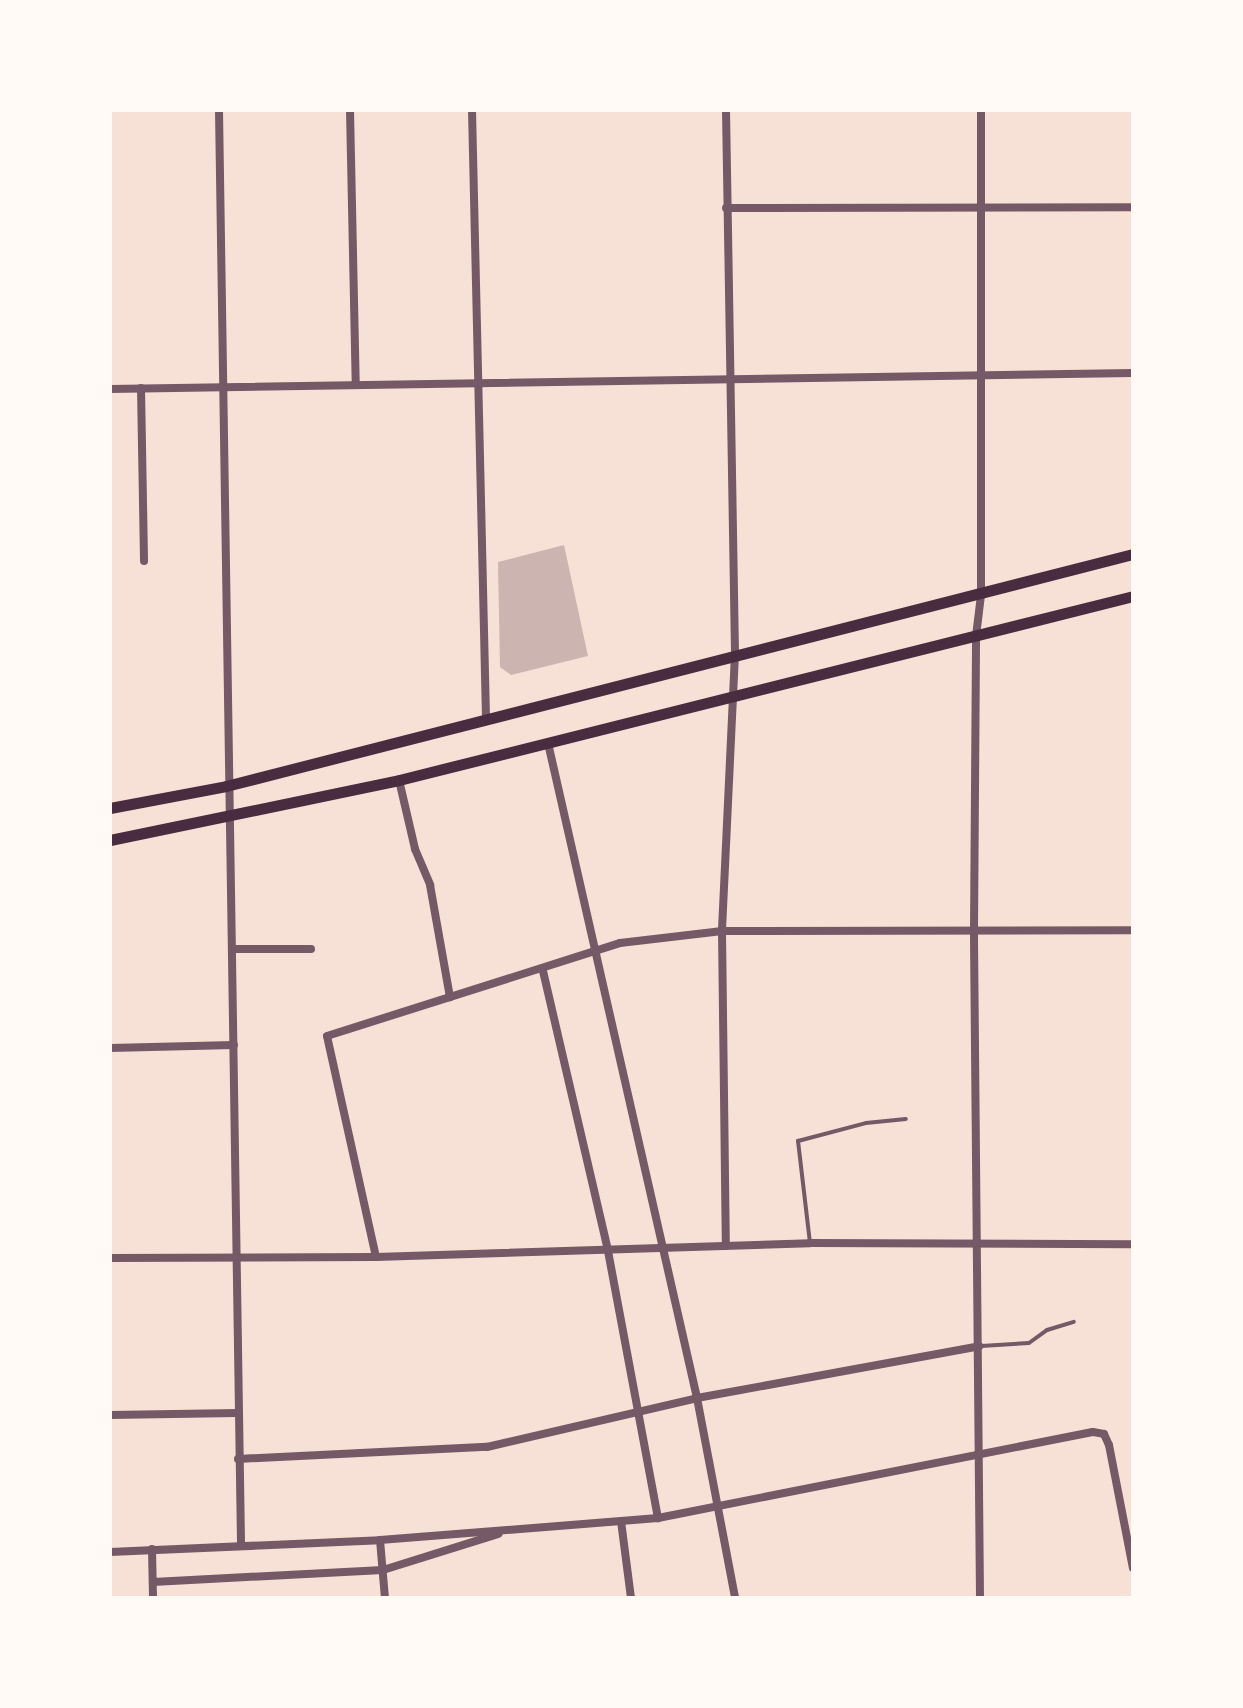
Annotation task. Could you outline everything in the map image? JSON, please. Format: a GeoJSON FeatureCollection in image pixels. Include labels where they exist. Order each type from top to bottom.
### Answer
{"type":"FeatureCollection","features":[{"type":"Feature","properties":{"kind":"main road"},"geometry":{"type":"LineString","coordinates":[[110,808],[226,786],[486,716],[981,595],[1133,554]]}},
{"type":"Feature","properties":{"kind":"main road"},"geometry":{"type":"LineString","coordinates":[[110,840],[399,780],[1133,596]]}},
{"type":"Feature","properties":{"kind":"street"},"geometry":{"type":"LineString","coordinates":[[219,110],[226,786],[234,1045],[241,1545]]}},
{"type":"Feature","properties":{"kind":"street"},"geometry":{"type":"LineString","coordinates":[[350,110],[356,385]]}},
{"type":"Feature","properties":{"kind":"street"},"geometry":{"type":"LineString","coordinates":[[472,110],[475,387],[486,716]]}},
{"type":"Feature","properties":{"kind":"street"},"geometry":{"type":"LineString","coordinates":[[726,110],[728,380],[735,654],[730,698],[722,931],[726,1246]]}},
{"type":"Feature","properties":{"kind":"street"},"geometry":{"type":"LineString","coordinates":[[980,1598],[974,932],[976,636],[981,595],[983,376],[981,110]]}},
{"type":"Feature","properties":{"kind":"street"},"geometry":{"type":"LineString","coordinates":[[726,208],[1133,207]]}},
{"type":"Feature","properties":{"kind":"street"},"geometry":{"type":"LineString","coordinates":[[110,389],[356,385],[475,387],[1133,373]]}},
{"type":"Feature","properties":{"kind":"street"},"geometry":{"type":"LineString","coordinates":[[141,388],[144,561]]}},
{"type":"Feature","properties":{"kind":"street"},"geometry":{"type":"LineString","coordinates":[[548,743],[697,1398],[735,1598]]}},
{"type":"Feature","properties":{"kind":"street"},"geometry":{"type":"LineString","coordinates":[[399,780],[415,849],[433,896],[450,997]]}},
{"type":"Feature","properties":{"kind":"street"},"geometry":{"type":"LineString","coordinates":[[376,1257],[327,1036],[543,971],[620,943],[722,931],[1133,930]]}},
{"type":"Feature","properties":{"kind":"street"},"geometry":{"type":"LineString","coordinates":[[232,949],[311,949]]}},
{"type":"Feature","properties":{"kind":"street"},"geometry":{"type":"LineString","coordinates":[[543,971],[608,1251],[658,1518]]}},
{"type":"Feature","properties":{"kind":"street"},"geometry":{"type":"LineString","coordinates":[[110,1048],[234,1045]]}},
{"type":"Feature","properties":{"kind":"street"},"geometry":{"type":"LineString","coordinates":[[110,1258],[376,1257],[810,1243],[1133,1244]]}},
{"type":"Feature","properties":{"kind":"street"},"geometry":{"type":"LineString","coordinates":[[238,1459],[487,1447],[638,1410],[979,1346]]}},
{"type":"Feature","properties":{"kind":"street"},"geometry":{"type":"LineString","coordinates":[[110,1415],[237,1413]]}},
{"type":"Feature","properties":{"kind":"street"},"geometry":{"type":"LineString","coordinates":[[110,1552],[380,1540],[658,1518],[1093,1432],[1104,1434],[1133,1568]]}},
{"type":"Feature","properties":{"kind":"street"},"geometry":{"type":"LineString","coordinates":[[621,1521],[631,1598]]}},
{"type":"Feature","properties":{"kind":"street"},"geometry":{"type":"LineString","coordinates":[[153,1582],[383,1570],[513,1529]]}},
{"type":"Feature","properties":{"kind":"street"},"geometry":{"type":"LineString","coordinates":[[380,1540],[385,1598]]}},
{"type":"Feature","properties":{"kind":"street"},"geometry":{"type":"LineString","coordinates":[[152,1549],[153,1598]]}},
{"type":"Feature","properties":{"kind":"lane"},"geometry":{"type":"LineString","coordinates":[[810,1243],[798,1141],[866,1123],[906,1119]]}},
{"type":"Feature","properties":{"kind":"lane"},"geometry":{"type":"LineString","coordinates":[[979,1346],[1029,1343],[1047,1330],[1074,1322]]}},
{"type":"Feature","properties":{"kind":"building"},"geometry":{"type":"Polygon","coordinates":[[[564,545],[588,656],[511,675],[500,667],[498,562],[564,545]]]}}]}
